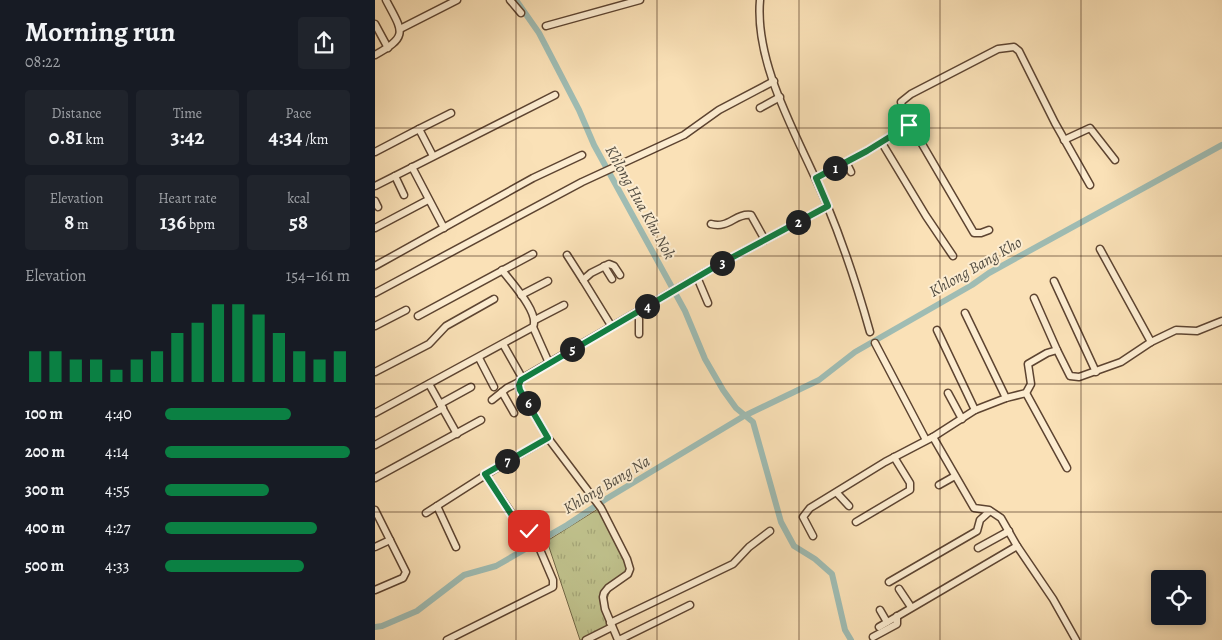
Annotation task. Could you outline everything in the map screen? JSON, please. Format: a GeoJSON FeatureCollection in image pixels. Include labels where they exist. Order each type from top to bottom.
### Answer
{"type":"FeatureCollection","features":[{"type":"Feature","properties":{"kind":"street"},"geometry":{"type":"LineString","coordinates":[[375,55],[388,48],[399,38],[400,29],[387,0]]}},
{"type":"Feature","properties":{"kind":"street"},"geometry":{"type":"LineString","coordinates":[[400,29],[457,0]]}},
{"type":"Feature","properties":{"kind":"street"},"geometry":{"type":"LineString","coordinates":[[510,0],[521,13]]}},
{"type":"Feature","properties":{"kind":"street"},"geometry":{"type":"LineString","coordinates":[[546,26],[640,0]]}},
{"type":"Feature","properties":{"kind":"street"},"geometry":{"type":"LineString","coordinates":[[760,0],[759,29],[774,81],[801,148],[828,206],[870,332]]}},
{"type":"Feature","properties":{"kind":"street"},"geometry":{"type":"LineString","coordinates":[[375,24],[388,48]]}},
{"type":"Feature","properties":{"kind":"street"},"geometry":{"type":"LineString","coordinates":[[989,230],[974,233],[938,170],[909,125],[902,109],[903,100],[911,94],[1003,47],[1013,47],[1019,51],[1064,140],[1090,185]]}},
{"type":"Feature","properties":{"kind":"street"},"geometry":{"type":"LineString","coordinates":[[375,293],[598,174],[684,135],[719,110],[774,81]]}},
{"type":"Feature","properties":{"kind":"street"},"geometry":{"type":"LineString","coordinates":[[375,186],[555,95]]}},
{"type":"Feature","properties":{"kind":"street"},"geometry":{"type":"LineString","coordinates":[[759,108],[780,97]]}},
{"type":"Feature","properties":{"kind":"street"},"geometry":{"type":"LineString","coordinates":[[375,152],[451,113]]}},
{"type":"Feature","properties":{"kind":"street"},"geometry":{"type":"LineString","coordinates":[[816,178],[882,143],[909,125]]}},
{"type":"Feature","properties":{"kind":"street"},"geometry":{"type":"LineString","coordinates":[[1064,140],[1090,128],[1115,160]]}},
{"type":"Feature","properties":{"kind":"street"},"geometry":{"type":"LineString","coordinates":[[419,129],[433,156]]}},
{"type":"Feature","properties":{"kind":"street"},"geometry":{"type":"LineString","coordinates":[[882,143],[926,216],[953,256]]}},
{"type":"Feature","properties":{"kind":"street"},"geometry":{"type":"LineString","coordinates":[[375,266],[533,178],[582,155]]}},
{"type":"Feature","properties":{"kind":"street"},"geometry":{"type":"LineString","coordinates":[[846,162],[851,172]]}},
{"type":"Feature","properties":{"kind":"street"},"geometry":{"type":"LineString","coordinates":[[412,167],[444,228]]}},
{"type":"Feature","properties":{"kind":"street"},"geometry":{"type":"LineString","coordinates":[[395,176],[404,195]]}},
{"type":"Feature","properties":{"kind":"street"},"geometry":{"type":"LineString","coordinates":[[375,228],[428,200]]}},
{"type":"Feature","properties":{"kind":"street"},"geometry":{"type":"LineString","coordinates":[[491,400],[523,378],[697,277],[828,206]]}},
{"type":"Feature","properties":{"kind":"street"},"geometry":{"type":"LineString","coordinates":[[711,224],[721,226],[744,215],[751,215],[765,240]]}},
{"type":"Feature","properties":{"kind":"street"},"geometry":{"type":"LineString","coordinates":[[1100,248],[1151,342]]}},
{"type":"Feature","properties":{"kind":"street"},"geometry":{"type":"LineString","coordinates":[[418,316],[533,254]]}},
{"type":"Feature","properties":{"kind":"street"},"geometry":{"type":"LineString","coordinates":[[567,255],[612,327]]}},
{"type":"Feature","properties":{"kind":"street"},"geometry":{"type":"LineString","coordinates":[[583,280],[604,266],[611,264],[621,275]]}},
{"type":"Feature","properties":{"kind":"street"},"geometry":{"type":"LineString","coordinates":[[604,266],[612,279]]}},
{"type":"Feature","properties":{"kind":"street"},"geometry":{"type":"LineString","coordinates":[[503,270],[521,295],[535,320],[533,327],[549,363]]}},
{"type":"Feature","properties":{"kind":"street"},"geometry":{"type":"LineString","coordinates":[[697,277],[708,303]]}},
{"type":"Feature","properties":{"kind":"street"},"geometry":{"type":"LineString","coordinates":[[521,295],[548,281]]}},
{"type":"Feature","properties":{"kind":"street"},"geometry":{"type":"LineString","coordinates":[[1053,281],[1096,372]]}},
{"type":"Feature","properties":{"kind":"street"},"geometry":{"type":"LineString","coordinates":[[1034,298],[1070,376],[1079,377],[1121,362],[1151,342],[1176,330],[1197,331],[1222,321]]}},
{"type":"Feature","properties":{"kind":"street"},"geometry":{"type":"LineString","coordinates":[[375,372],[423,348],[446,326],[494,299]]}},
{"type":"Feature","properties":{"kind":"street"},"geometry":{"type":"LineString","coordinates":[[535,320],[564,305]]}},
{"type":"Feature","properties":{"kind":"street"},"geometry":{"type":"LineString","coordinates":[[375,326],[406,310]]}},
{"type":"Feature","properties":{"kind":"street"},"geometry":{"type":"LineString","coordinates":[[636,313],[639,319],[639,334]]}},
{"type":"Feature","properties":{"kind":"street"},"geometry":{"type":"LineString","coordinates":[[965,313],[1006,398]]}},
{"type":"Feature","properties":{"kind":"street"},"geometry":{"type":"LineString","coordinates":[[375,413],[533,327]]}},
{"type":"Feature","properties":{"kind":"street"},"geometry":{"type":"LineString","coordinates":[[937,330],[975,410]]}},
{"type":"Feature","properties":{"kind":"street"},"geometry":{"type":"LineString","coordinates":[[875,343],[926,440]]}},
{"type":"Feature","properties":{"kind":"street"},"geometry":{"type":"LineString","coordinates":[[503,344],[520,374]]}},
{"type":"Feature","properties":{"kind":"street"},"geometry":{"type":"LineString","coordinates":[[813,536],[803,520],[803,515],[815,505],[975,410],[1006,398],[1026,393],[1031,384],[1028,364],[1044,354],[1057,350]]}},
{"type":"Feature","properties":{"kind":"street"},"geometry":{"type":"LineString","coordinates":[[479,358],[495,387]]}},
{"type":"Feature","properties":{"kind":"street"},"geometry":{"type":"LineString","coordinates":[[519,382],[520,390],[548,438],[601,508],[627,558],[630,569],[625,577],[610,586],[604,593],[603,602],[611,625],[619,640],[690,605]]}},
{"type":"Feature","properties":{"kind":"street"},"geometry":{"type":"LineString","coordinates":[[429,384],[457,434]]}},
{"type":"Feature","properties":{"kind":"street"},"geometry":{"type":"LineString","coordinates":[[375,445],[471,387]]}},
{"type":"Feature","properties":{"kind":"street"},"geometry":{"type":"LineString","coordinates":[[502,392],[515,413]]}},
{"type":"Feature","properties":{"kind":"street"},"geometry":{"type":"LineString","coordinates":[[947,393],[961,419]]}},
{"type":"Feature","properties":{"kind":"street"},"geometry":{"type":"LineString","coordinates":[[1026,393],[1067,468]]}},
{"type":"Feature","properties":{"kind":"street"},"geometry":{"type":"LineString","coordinates":[[375,478],[481,420]]}},
{"type":"Feature","properties":{"kind":"street"},"geometry":{"type":"LineString","coordinates":[[933,436],[974,508],[990,510],[1001,518],[1017,546],[1053,599],[1076,640]]}},
{"type":"Feature","properties":{"kind":"street"},"geometry":{"type":"LineString","coordinates":[[426,513],[485,474],[548,438]]}},
{"type":"Feature","properties":{"kind":"street"},"geometry":{"type":"LineString","coordinates":[[856,522],[910,490],[910,483],[895,457]]}},
{"type":"Feature","properties":{"kind":"street"},"geometry":{"type":"LineString","coordinates":[[447,640],[553,587],[553,580],[538,545],[529,531],[513,517],[485,474]]}},
{"type":"Feature","properties":{"kind":"street"},"geometry":{"type":"LineString","coordinates":[[939,485],[955,476]]}},
{"type":"Feature","properties":{"kind":"street"},"geometry":{"type":"LineString","coordinates":[[837,493],[849,506]]}},
{"type":"Feature","properties":{"kind":"street"},"geometry":{"type":"LineString","coordinates":[[437,506],[456,547]]}},
{"type":"Feature","properties":{"kind":"street"},"geometry":{"type":"LineString","coordinates":[[375,510],[406,574],[403,578],[375,590]]}},
{"type":"Feature","properties":{"kind":"street"},"geometry":{"type":"LineString","coordinates":[[889,582],[977,531],[980,520],[990,510]]}},
{"type":"Feature","properties":{"kind":"street"},"geometry":{"type":"LineString","coordinates":[[586,640],[611,625],[733,564],[749,547],[770,531]]}},
{"type":"Feature","properties":{"kind":"street"},"geometry":{"type":"LineString","coordinates":[[978,548],[1009,531]]}},
{"type":"Feature","properties":{"kind":"street"},"geometry":{"type":"LineString","coordinates":[[375,547],[390,540]]}},
{"type":"Feature","properties":{"kind":"street"},"geometry":{"type":"LineString","coordinates":[[879,627],[1017,546]]}},
{"type":"Feature","properties":{"kind":"street"},"geometry":{"type":"LineString","coordinates":[[899,589],[911,607]]}},
{"type":"Feature","properties":{"kind":"street"},"geometry":{"type":"LineString","coordinates":[[880,610],[887,622]]}},
{"type":"Feature","properties":{"kind":"street"},"geometry":{"type":"LineString","coordinates":[[873,638],[897,624],[897,616]]}},
{"type":"Feature","properties":{"kind":"green space"},"geometry":{"type":"Polygon","coordinates":[[[601,507],[632,573],[609,592],[607,603],[615,629],[592,640],[580,640],[547,541],[601,507]]]}},
{"type":"Feature","properties":{"kind":"waterway","name":"Khlong Hua Khu Nok"},"geometry":{"type":"LineString","coordinates":[[516,0],[539,33],[579,110],[594,145],[685,311],[705,359],[736,408],[753,422],[781,522],[794,546],[815,559],[832,574],[845,630],[851,640]]}},
{"type":"Feature","properties":{"kind":"waterway","name":"Khlong Bang Kho"},"geometry":{"type":"LineString","coordinates":[[375,627],[382,626],[417,611],[464,575],[496,566],[567,525],[606,499],[744,416],[819,380],[855,352],[972,285],[989,273],[1222,145]]}},
{"type":"Feature","properties":{"kind":"route"},"geometry":{"type":"LineString","coordinates":[[529,531],[513,517],[485,474],[548,438],[520,390],[519,382],[718,265],[828,206],[816,178],[882,143],[909,125]]}},
{"type":"Feature","properties":{"kind":"water label","name":"Khlong Bang Na"},"geometry":{"type":"Point","coordinates":[606,484]}}]}
